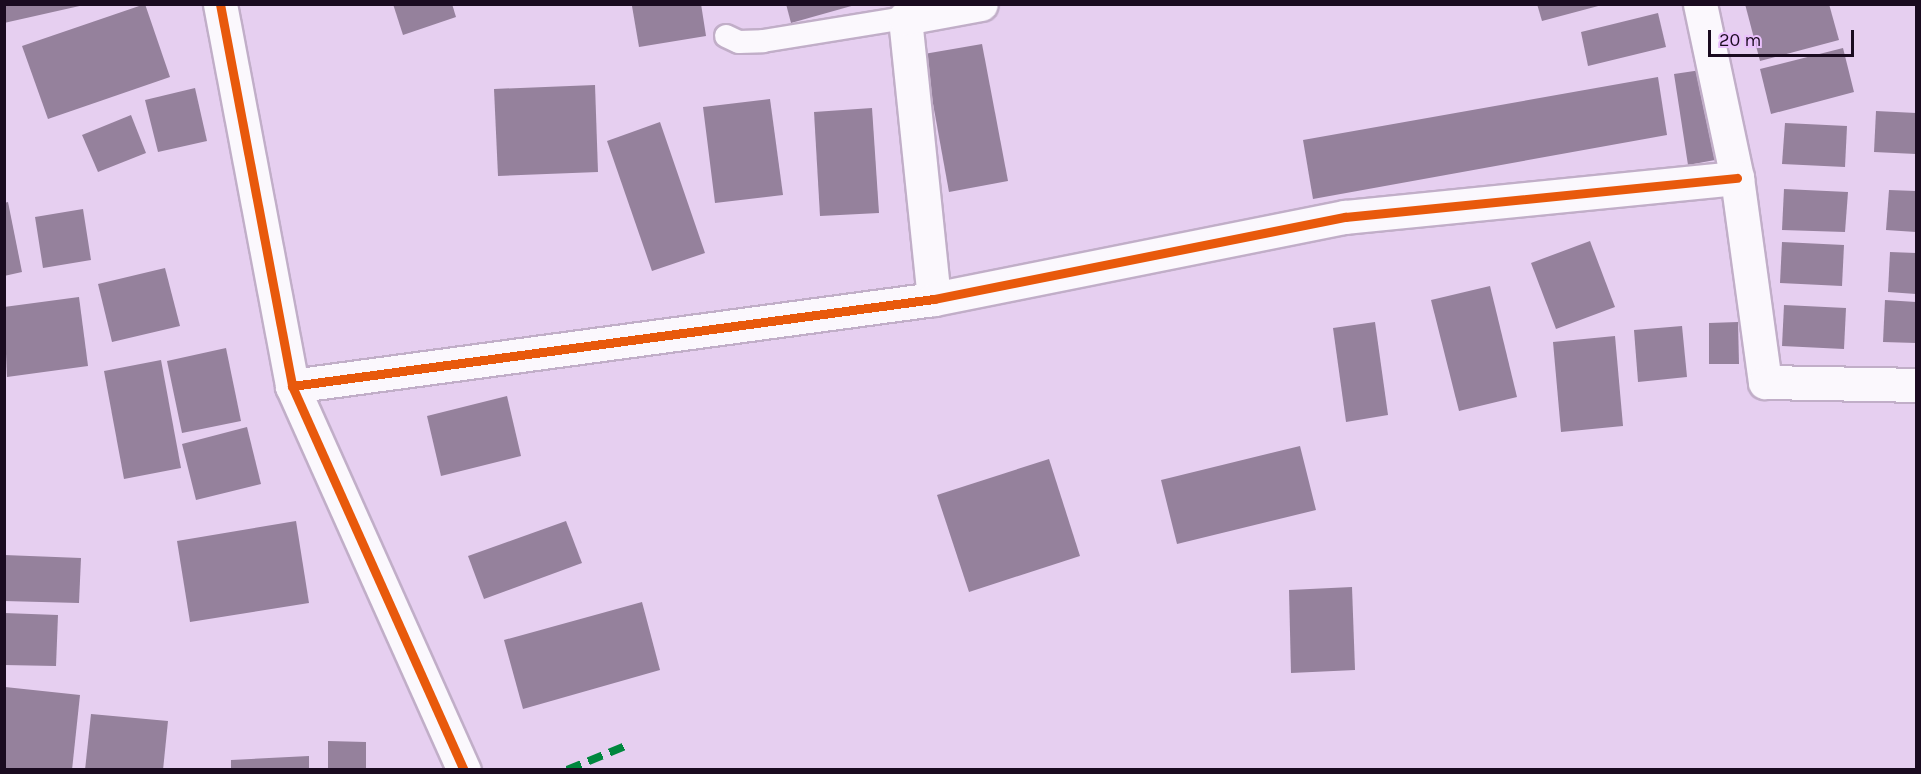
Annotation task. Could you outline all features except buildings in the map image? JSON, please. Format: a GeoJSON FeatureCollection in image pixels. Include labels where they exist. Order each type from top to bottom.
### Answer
{"type":"FeatureCollection","features":[{"type":"Feature","properties":{"kind":"street"},"geometry":{"type":"LineString","coordinates":[[220,4],[292,386],[464,770]]}},
{"type":"Feature","properties":{"kind":"street"},"geometry":{"type":"LineString","coordinates":[[934,299],[905,18],[981,4]]}},
{"type":"Feature","properties":{"kind":"street"},"geometry":{"type":"LineString","coordinates":[[1700,4],[1737,178],[1765,382],[1917,385]]}},
{"type":"Feature","properties":{"kind":"street"},"geometry":{"type":"LineString","coordinates":[[292,386],[934,299],[1346,217],[1737,178]]}},
{"type":"Feature","properties":{"kind":"lane"},"geometry":{"type":"LineString","coordinates":[[726,36],[740,42],[763,41],[905,18]]}},
{"type":"Feature","properties":{"kind":"marked path"},"geometry":{"type":"LineString","coordinates":[[567,770],[630,744]]}},
{"type":"Feature","properties":{"kind":"cycle path"},"geometry":{"type":"LineString","coordinates":[[220,4],[292,386],[464,770]]}},
{"type":"Feature","properties":{"kind":"cycle path"},"geometry":{"type":"LineString","coordinates":[[292,386],[934,299],[1345,217],[1737,178]]}}]}
